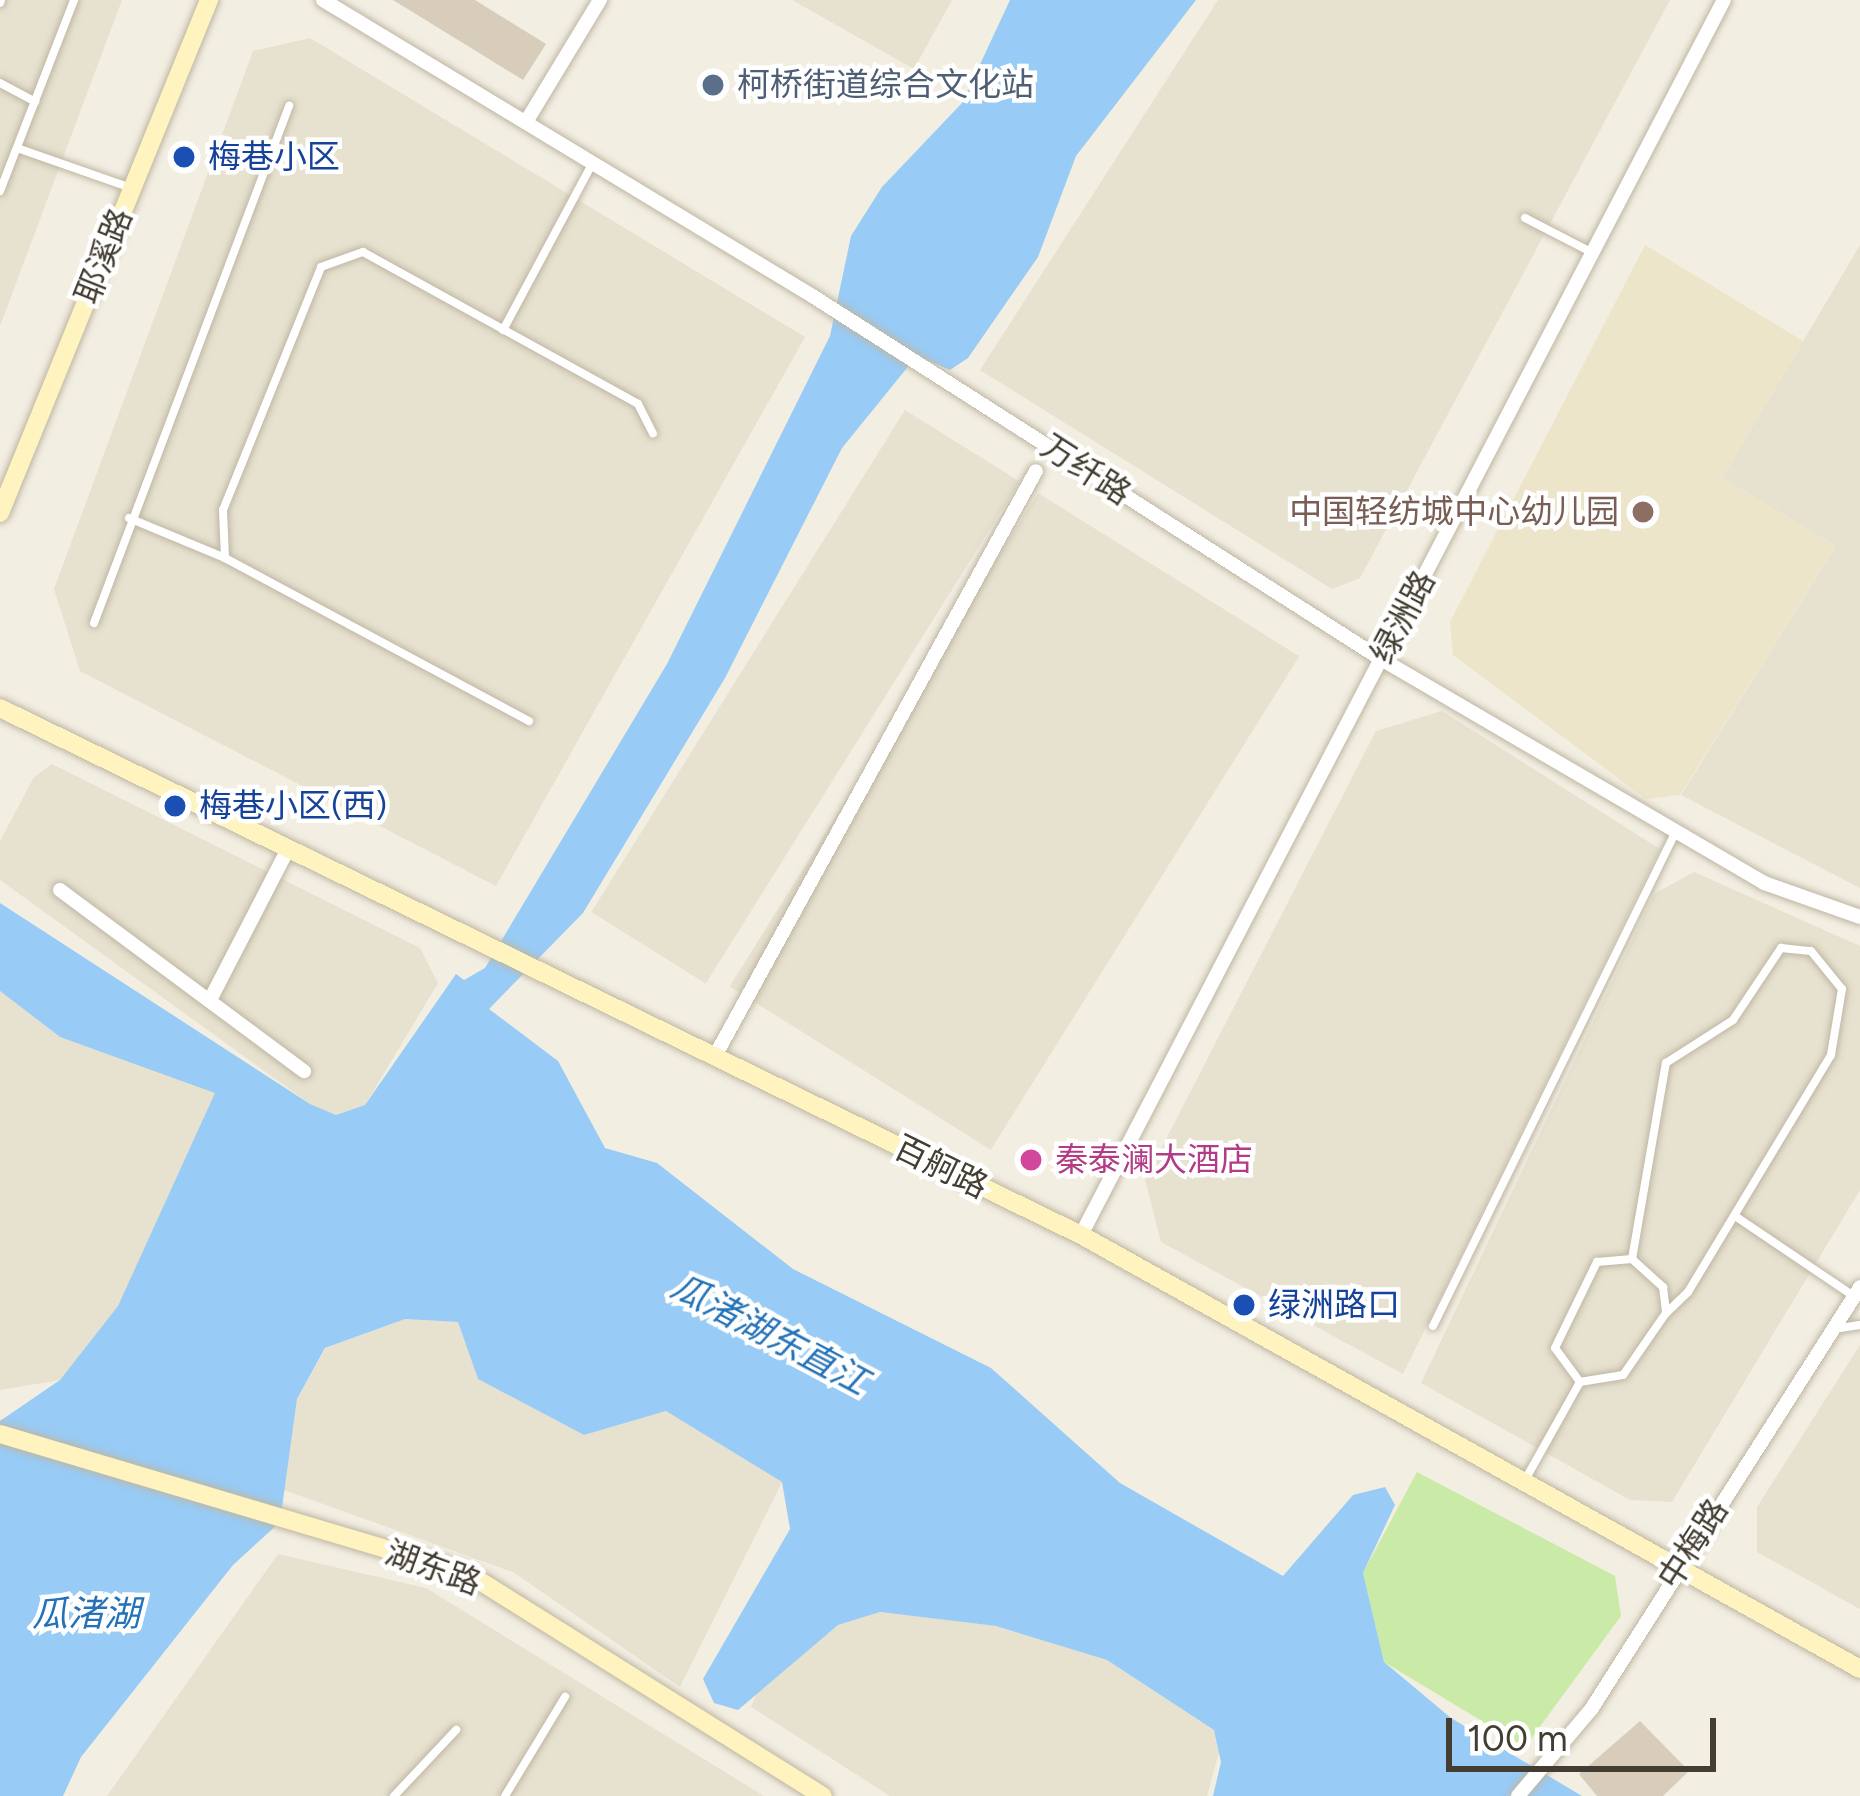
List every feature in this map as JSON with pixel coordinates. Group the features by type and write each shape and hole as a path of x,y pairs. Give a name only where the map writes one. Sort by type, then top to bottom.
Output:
{"street":[{"name":"耶溪路","path":"0,513 209,0"},
{"name":"万纤路","path":"323,0 814,297 1381,659 1764,883 1860,917"},
{"path":"526,122 600,0"},
{"name":"绿洲路","path":"1081,1235 1724,0"},
{"path":"715,1056 1036,471"},
{"name":"百舸路","path":"0,708 1081,1235 1860,1669"},
{"path":"210,1000 288,849"},
{"path":"59,890 304,1071"},
{"name":"中梅路","path":"1517,1796 1592,1708 1677,1567 1857,1291"},
{"name":"湖东路","path":"0,1435 466,1574 823,1796"}],"lane":[{"path":"0,191 74,0"},
{"path":"0,83 34,102"},
{"path":"94,623 129,518 289,106"},
{"path":"16,148 132,189"},
{"path":"503,330 593,163"},
{"path":"1525,218 1593,253"},
{"path":"225,558 223,510 321,267 363,252 638,404 653,433"},
{"path":"129,518 225,558 529,721"},
{"path":"1433,1325 1676,831"},
{"path":"1580,1382 1623,1375 1735,1216 1831,1055 1842,988 1811,951 1780,948 1733,1020 1666,1063 1632,1259"},
{"path":"1735,1216 1857,1291"},
{"path":"1580,1382 1556,1348 1597,1262 1632,1259 1664,1287 1666,1313"},
{"path":"1832,1329 1860,1325"},
{"path":"1524,1481 1580,1382"},
{"path":"505,1796 565,1697"},
{"path":"394,1796 456,1730"}],"shaded area":[{"path":"0,0 122,0 0,326"},
{"path":"792,0 952,0 914,69"},
{"path":"1218,0 1670,0 1360,578 1332,589 980,370"},
{"name":"梅巷小区","path":"310,38 805,337 496,886 80,671 54,589 253,51"},
{"name":"中国轻纺城中心幼儿园","path":"1645,245 1803,341 1722,478 1836,546 1680,795 1646,799 1453,655 1450,622"},
{"path":"1860,245 1860,888 1681,795 1836,546 1722,478"},
{"path":"905,410 1019,482 706,984 591,912"},
{"path":"1038,493 1299,656 991,1150 730,987"},
{"path":"1442,711 1660,849 1403,1374 1161,1242 1145,1180 1376,731"},
{"path":"52,764 420,948 438,983 365,1105 336,1115 310,1104 0,880 0,841 34,777"},
{"path":"1694,872 1860,946 1860,1190 1672,1502 1630,1500 1421,1383 1654,894"},
{"path":"0,991 60,1037 216,1092 118,1307 60,1380 0,1390"},
{"path":"405,1319 458,1322 478,1379 584,1435 666,1411 782,1482 680,1687 513,1572 284,1490 297,1399 326,1348"},
{"path":"1860,1345 1860,1609 1757,1552 1757,1507"},
{"path":"278,1554 426,1588 764,1796 107,1796"},
{"path":"880,1612 996,1626 1107,1660 1214,1730 1221,1745 1207,1796 890,1796 751,1707 760,1685 838,1625"}],"green space":[{"path":"1417,1472 1615,1576 1621,1616 1525,1747 1384,1662 1363,1573"}],"water":[{"path":"1010,0 1196,0 1076,156 1038,257 968,358 950,370 924,359 911,363 842,448 725,678 583,913 489,1009 558,1061 605,1148 657,1163 793,1269 991,1368 1120,1483 1283,1576 1353,1495 1385,1487 1395,1505 1363,1573 1384,1662 1451,1718 1582,1796 1213,1796 1221,1762 1214,1730 1107,1660 996,1626 880,1612 838,1625 738,1710 714,1703 703,1679 790,1529 782,1482 666,1411 584,1435 478,1379 458,1322 405,1319 325,1348 297,1399 280,1522 233,1565 81,1757 63,1796 0,1796 0,1421 60,1380 118,1306 215,1093 60,1037 0,991 0,903 310,1104 336,1115 365,1105 456,974 464,980 485,968 667,664 830,336 851,236 882,187 962,103"}],"building":[{"path":"393,0 475,0 546,44 523,80"},
{"path":"1640,1721 1689,1771 1663,1796 1597,1796 1579,1774"}],"place":[{"name":"柯桥街道综合文化站","path":"713,85"},
{"name":"梅巷小区","path":"184,157"},
{"name":"中国轻纺城中心幼儿园","path":"1643,512"},
{"name":"梅巷小区(西)","path":"175,806"},
{"name":"秦泰澜大酒店","path":"1031,1160"},
{"name":"绿洲路口","path":"1244,1305"}],"water label":[{"name":"瓜渚湖东直江","path":"770,1334"},
{"name":"瓜渚湖","path":"86,1614"}]}
